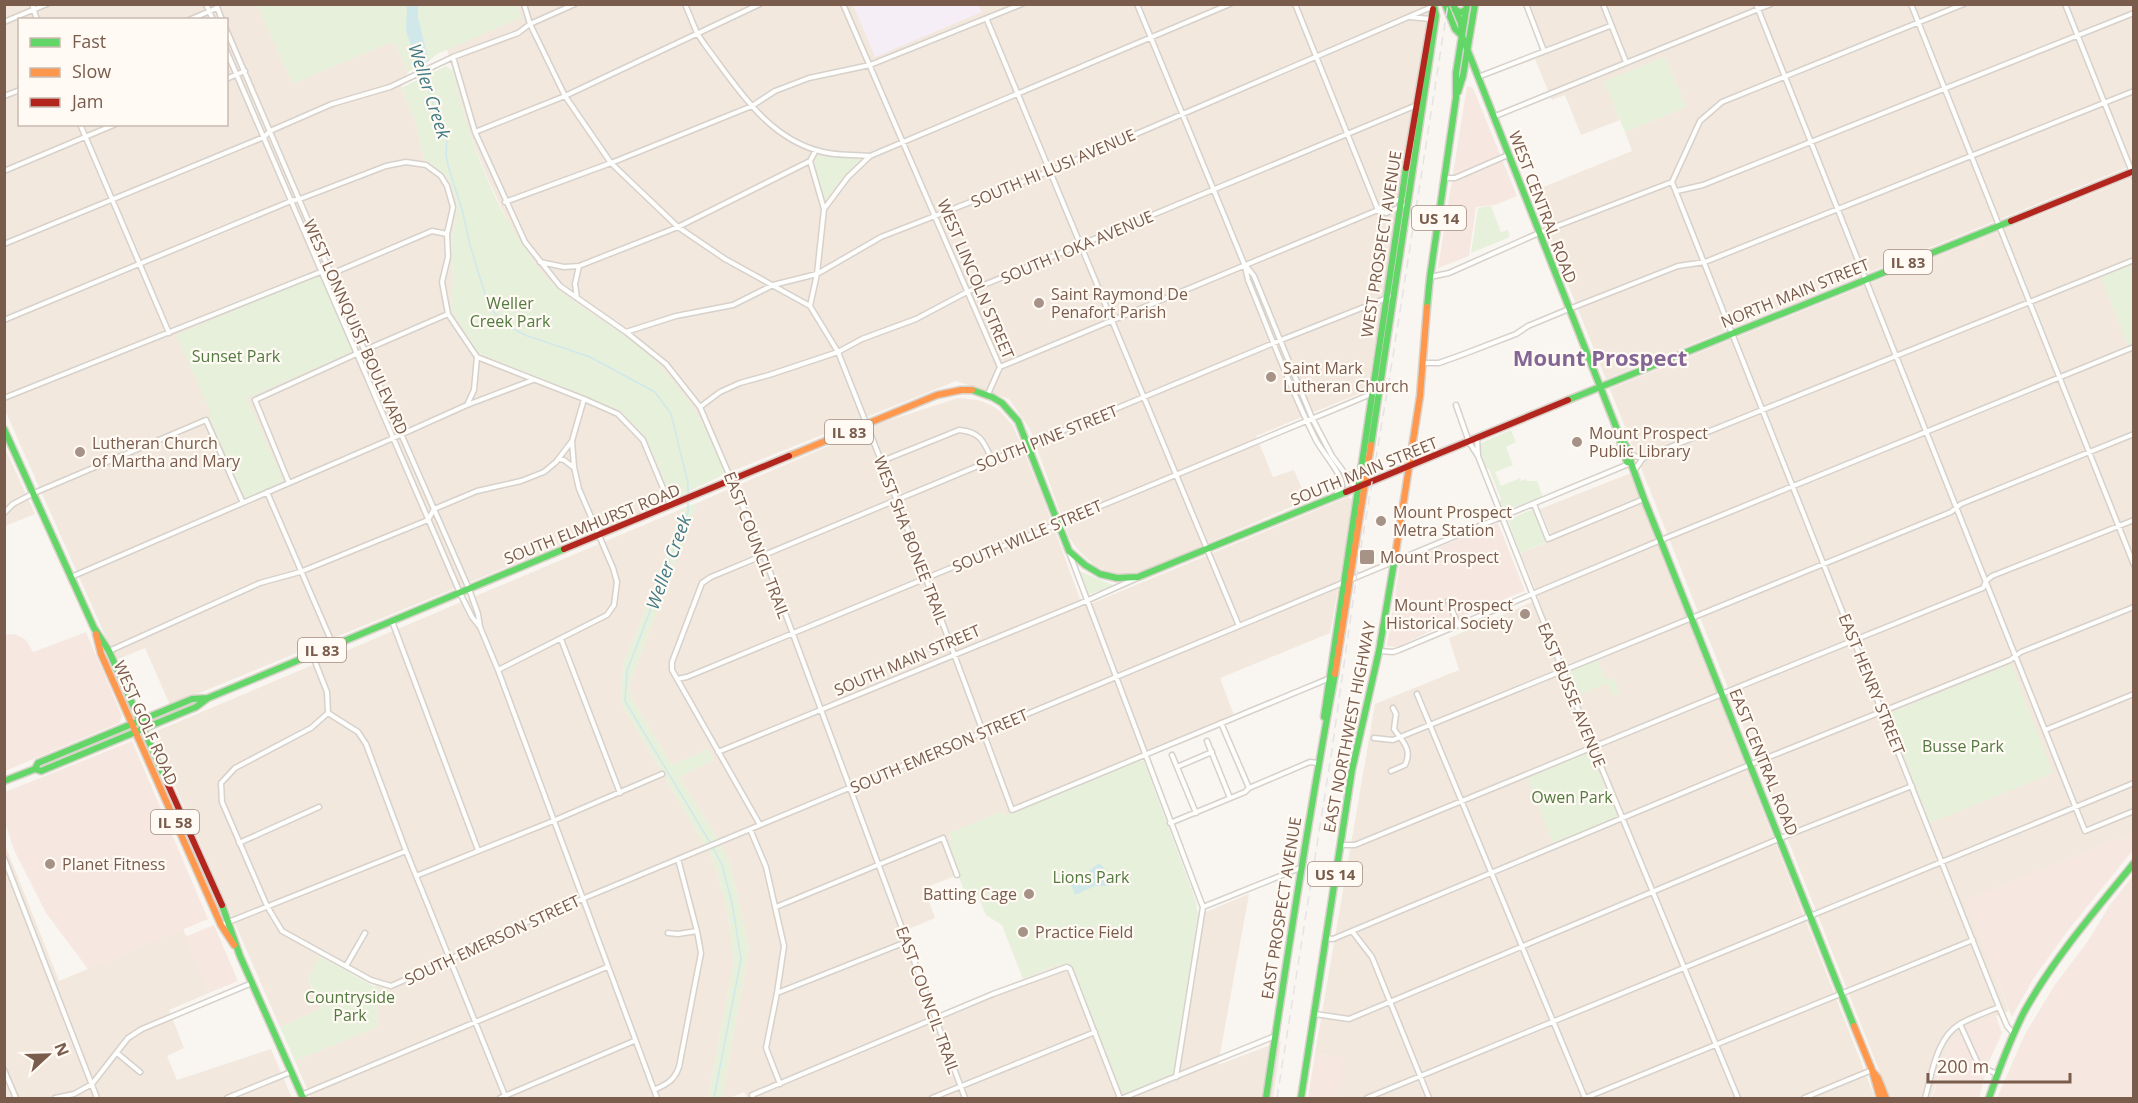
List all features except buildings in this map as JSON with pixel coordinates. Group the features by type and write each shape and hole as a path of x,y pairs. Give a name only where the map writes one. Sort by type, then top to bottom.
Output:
{"main road":[{"name":"US 14","path":"1456,98 1463,76 1475,4"},
{"name":"WEST PROSPECT AVENUE","path":"1359,487 1434,5"},
{"name":"WEST CENTRAL ROAD","path":"1450,7 1455,29 1462,36 1600,388"},
{"path":"1433,18 1439,10 1450,7 1461,12 1466,7"},
{"name":"US 14","path":"1408,468 1424,363 1430,277 1456,98 1456,73 1466,7"},
{"name":"NORTH MAIN STREET","path":"1600,388 1999,225 2133,173"},
{"name":"SOUTH ELMHURST ROAD","path":"35,768 41,771 143,729 196,707 208,698 333,645 944,392 960,388 988,394"},
{"name":"EAST CENTRAL ROAD","path":"1600,388 1630,455 1630,463 1811,915 1872,1071 1880,1098"},
{"name":"SOUTH MAIN STREET","path":"1069,552 1084,567 1101,576 1125,579 1138,577 1600,388"},
{"name":"IL 83","path":"988,394 1013,413 1029,445 1069,552"},
{"name":"WEST PROSPECT AVENUE","path":"1359,487 1360,470 1375,394"},
{"name":"WEST GOLF ROAD","path":"4,429 95,629 109,651 229,921 240,956 302,1097"},
{"name":"EAST CENTRAL ROAD","path":"1620,437 1619,441 1624,455 1630,463"},
{"name":"EAST NORTHWEST HIGHWAY","path":"1301,1098 1354,755 1379,651 1408,468"},
{"name":"EAST PROSPECT AVENUE","path":"1266,1098 1300,868 1332,677 1359,487"},
{"name":"WEST GOLF ROAD","path":"95,629 101,654 135,732 221,925 240,956"},
{"name":"SOUTH ELMHURST ROAD","path":"4,781 35,768 38,763 192,699 208,698"},
{"path":"1989,1098 2024,1012 2069,943 2133,863"},
{"name":"EAST CENTRAL ROAD","path":"1872,1071 1878,1078 1886,1098"}],"street":[{"path":"32,4 36,18"},
{"path":"4,22 46,4"},
{"path":"206,4 212,18"},
{"name":"WEST SHA BONEE TRAIL","path":"524,4 530,24 565,96 611,163 678,227 725,259 810,306 838,352 897,500 1012,810 1145,755"},
{"path":"4,244 264,137 270,131 332,104 390,87 431,66 518,33 530,24 575,4"},
{"path":"685,4 697,33 767,123 794,142 816,150 842,155 870,156"},
{"path":"474,132 565,96 760,4"},
{"name":"WEST LINCOLN STREET","path":"843,4 1000,368 988,394"},
{"path":"506,202 611,163 752,106 775,91 809,78 870,65 987,20 1022,4"},
{"path":"1137,4 1214,189 1245,266 1248,280 1306,421 1322,452 1343,481 1341,489 1330,499"},
{"path":"824,209 848,177 870,156 1230,4"},
{"path":"1294,4 1378,210 1386,213 1403,206"},
{"path":"1526,4 1544,51"},
{"path":"1603,4 1626,63"},
{"path":"1493,117 1757,7 1771,4"},
{"path":"1911,4 2133,565"},
{"path":"1430,277 1449,273 1539,234 1672,182 1700,121 1714,107 1729,98 1964,4"},
{"path":"2065,4 2133,173"},
{"name":"SOUTH HI LUSI AVENUE","path":"626,332 676,316 733,305 773,285 817,274 881,237 1050,171 1434,5"},
{"path":"193,18 217,6"},
{"path":"1757,7 2085,831 2133,811"},
{"path":"1677,191 1701,186 1812,143 2133,14"},
{"path":"1410,17 1433,18"},
{"path":"987,20 1239,626"},
{"path":"1478,77 1610,26"},
{"name":"WEST LONNQUIST BOULEVARD","path":"228,33 469,589 480,627 657,1098"},
{"name":"WEST LONNQUIST BOULEVARD","path":"228,54 460,593 472,617 480,627"},
{"name":"EAST COUNCIL TRAIL","path":"453,57 474,132 525,243 560,286 626,332 666,364 700,406 764,556 791,634 965,1098"},
{"path":"228,78 245,71"},
{"path":"1424,363 1439,363 1487,346 1569,309 1679,266 1705,262 2133,91"},
{"name":"SOUTH I OKA AVENUE","path":"700,406 720,392 740,383 838,352 862,339 916,319 967,292 1081,246 1347,132 1420,104"},
{"path":"81,126 169,333"},
{"path":"4,171 111,126"},
{"path":"540,262 564,267 579,266 678,227 810,161 816,150"},
{"path":"1445,178 1455,178 1508,155"},
{"path":"810,161 824,209 817,274 810,306"},
{"path":"4,320 291,201 386,166 406,162 426,165 441,176 453,203 447,234 448,257 442,282 448,314 477,357 618,414 636,431 650,454 674,505"},
{"name":"EAST HENRY STREET","path":"1672,182 2007,1026 2014,1034"},
{"path":"1000,368 1405,197"},
{"path":"4,398 323,271 331,274 432,231 447,234"},
{"path":"1630,455 1643,458 2133,260"},
{"path":"577,299 575,284 579,266"},
{"path":"1245,266 1254,276 1312,418 1331,455 1346,475 1359,487"},
{"name":"SOUTH PINE STREET","path":"677,680 672,669 672,662 702,582 711,577 1389,297"},
{"path":"289,483 255,400 448,314"},
{"path":"1379,651 1393,652 1403,648 2133,347"},
{"path":"467,405 474,390 477,357"},
{"path":"71,578 467,405 533,380"},
{"name":"SOUTH WILLE STREET","path":"677,680 1375,394"},
{"path":"109,651 260,583 300,572 428,520 434,509 477,491 534,477 559,459 572,441 584,399"},
{"name":"EAST BUSSE AVENUE","path":"1456,405 1593,747 1738,1098"},
{"path":"4,513 13,504 34,493 206,420 243,503"},
{"path":"882,461 959,430 970,431 979,436 992,460"},
{"path":"1374,738 1390,741 1951,512 1957,507 2133,434"},
{"name":"EAST BUSSE AVENUE","path":"1477,439 1478,456"},
{"path":"498,670 607,615 614,605 617,582 579,489 572,441"},
{"path":"1634,473 1643,458"},
{"path":"559,459 574,467"},
{"name":"SOUTH EMERSON STREET","path":"328,713 311,728 235,768 221,783 222,802 267,906 282,931 371,980 391,986 450,960 475,944 1630,463"},
{"path":"1346,475 1354,475 1360,470"},
{"path":"267,492 333,645"},
{"path":"1533,504 1548,539 1644,499"},
{"path":"1340,845 1355,845 1983,588 1992,576 2133,520"},
{"path":"1069,552 1203,907 1176,1077"},
{"name":"SOUTH MAIN STREET","path":"718,752 1086,601 1138,577"},
{"path":"1448,601 1458,624"},
{"path":"1325,938 1333,939 1353,931 2133,607"},
{"path":"392,621 478,850"},
{"path":"561,639 620,793"},
{"path":"312,654 327,692 328,713 358,732 366,744 406,851 506,1097"},
{"path":"1145,755 1332,677"},
{"path":"677,680 760,825"},
{"path":"1417,694 1585,1098 1973,940"},
{"path":"2045,730 2133,694"},
{"path":"1391,771 1401,768 1407,762 1407,748 1401,736 1394,729 1396,714 1393,708"},
{"path":"1221,723 1249,788"},
{"path":"1208,741 1230,798"},
{"path":"1177,767 1212,752"},
{"path":"1172,755 1196,813"},
{"path":"1170,824 1310,762 1318,763"},
{"path":"416,876 662,774"},
{"path":"1366,1098 2133,783"},
{"path":"1315,1014 1349,1019 1912,786"},
{"path":"239,843 319,807"},
{"path":"750,829 766,867 784,946 766,1048 780,1084"},
{"path":"776,907 943,838 957,875"},
{"path":"221,925 406,851"},
{"path":"4,858 97,1098"},
{"path":"654,1090 670,1082 676,1076 701,952 678,859"},
{"path":"1203,907 1300,868"},
{"path":"668,933 697,931"},
{"path":"1353,931 1370,953 1430,1098"},
{"path":"346,966 366,933"},
{"path":"777,993 906,942"},
{"path":"302,1097 607,967"},
{"path":"753,1097 993,994 1067,967 1070,969 1122,1098 1276,1036"},
{"path":"55,1098 74,1094 92,1084 128,1038 142,1029 252,983"},
{"path":"1925,1098 1940,1048 1947,1036 1960,1024 2000,1007"},
{"path":"1960,1024 1979,1066 1997,1074"},
{"path":"932,1098 1095,1032"},
{"path":"500,1098 634,1041"},
{"path":"117,1053 140,1072"},
{"path":"4,1070 16,1098"},
{"path":"1804,1098 1872,1071"},
{"path":"226,1098 291,1072"}],"shaded area":[{"path":"517,4 1429,5 1368,390 1256,436 1273,477 1294,470 1307,500 1141,572 1118,574 1096,567 1079,551 1069,537 1030,429 1009,399 956,381 725,474 712,440 645,351 564,295 543,275 513,232 487,177 468,129 447,49 521,17"},
{"path":"4,5 257,5 293,83 391,42 396,45 408,72 401,88 416,122 424,159 447,177 456,199 457,215 451,240 453,279 451,309 482,355 622,413 641,432 655,457 673,499 170,705 145,648 116,660 5,410"},
{"path":"853,5 978,5 982,12 875,57"},
{"path":"1530,5 2133,5 2133,165 1606,379 1531,192 1632,151 1625,132 1686,107 1665,57 1605,81 1620,120 1581,135 1565,95 1552,100 1535,59 1548,53"},
{"path":"1467,86 1473,88 1517,196 1495,205 1476,207 1469,256 1438,268"},
{"path":"2133,177 2133,833 1966,900 2009,1011 1971,1026 1953,1039 1931,1098 1890,1098 1610,389"},
{"path":"958,398 978,400 991,405 1001,412 1013,426 1041,493 1083,607 1348,497 1354,500 1330,633 1220,678 1236,721 1005,816 1003,811 949,834 958,875 924,888 935,918 906,930 937,1014 1060,964 1071,964 1120,1090 1124,1094 1173,1073 1198,915 1249,894 1218,1065 1281,1041 1273,1098 747,1098 744,1092 729,1098 722,1098 749,948 730,864 715,834 679,777 714,760 708,749 672,765 632,699 629,686 675,562 683,548 697,503 884,422"},
{"path":"4,446 35,514 5,526 4,526"},
{"path":"1631,473 1875,1098 1338,1098 1343,1058 1315,1054 1375,704 1459,670 1449,638 1539,599 1520,553 1553,540 1540,509"},
{"path":"684,508 663,567 624,662 621,687 622,704 710,854 728,915 734,963 708,1098 311,1098 295,1061 377,1027 379,988 320,956 308,979 321,1009 280,1027 152,733"},
{"path":"1498,523 1525,591 1461,617 1397,647 1387,646 1400,563"},
{"path":"86,632 122,716 119,723 5,771 5,635 15,634 26,640 33,652"},
{"path":"132,741 208,919 88,969 46,913 14,850 5,822 5,792"},
{"path":"2133,833 2133,850 2069,929 2033,979 2012,1017 1965,900"},
{"path":"4,842 59,981 183,929 209,993 169,1010 184,1048 167,1056 177,1080 271,1049 292,1098 5,1098"},
{"path":"2133,876 2133,1098 1997,1098 2024,1036 2054,986 2088,941 2109,906"},
{"path":"214,925 238,981 209,993 185,937"},
{"path":"1996,1016 2002,1033 1988,1064 1979,1098 1932,1098 1953,1039 1971,1026"},
{"path":"1315,1054 1344,1058 1338,1098 1308,1098"}],"green space":[{"path":"257,5 517,5 522,17 437,54 408,72 396,45 391,42 293,84"},
{"path":"1665,57 1686,107 1625,132 1604,81"},
{"name":"Weller Creek Park","path":"446,66 453,71 473,142 491,187 514,231 538,268 556,288 654,359 692,406 713,444 725,474 673,499 655,457 641,432 622,413 482,355 475,349 451,309 453,279 451,240 457,215 456,199 447,177 424,159 416,122 401,88"},
{"path":"821,155 859,158 860,160 843,176 824,200 813,166 816,157"},
{"path":"1491,206 1501,232 1508,230 1510,237 1471,253 1478,208"},
{"path":"2133,264 2133,344 2128,346 2101,277"},
{"name":"Sunset Park","path":"321,275 353,349 351,352 247,398 283,480 280,484 245,498 210,420 210,411 176,335"},
{"path":"1511,430 1516,442 1506,447 1513,465 1495,472 1501,486 1520,478 1521,481 1526,479 1537,481 1543,497 1505,510 1499,504 1501,499 1489,469 1485,468 1479,446"},
{"name":"Weller Creek","path":"697,503 683,548 675,562 629,686 632,699 672,765 708,749 714,760 679,777 715,834 730,864 749,948 722,1098 708,1098 734,963 728,915 710,854 622,704 621,687 624,662 663,567 684,508"},
{"path":"1533,509 1547,542 1520,553 1508,520"},
{"path":"1077,570 1115,586 1087,595"},
{"path":"1597,659 1606,680 1613,677 1620,694 1613,696 1607,683 1577,696 1568,672"},
{"name":"Busse Park","path":"2011,664 2053,773 1930,823 1888,714"},
{"name":"Owen Park","path":"1590,752 1617,816 1616,819 1554,844 1527,778"},
{"name":"Lions Park","path":"1140,760 1144,761 1196,901 1198,915 1173,1074 1124,1094 1120,1090 1073,966 1060,964 1023,979 1002,925 986,915 975,889 965,893 947,845 951,839 949,833 1003,811 1005,816"},
{"name":"Countryside Park","path":"320,956 373,986 379,987 377,1027 295,1061 280,1027 321,1009 308,978"}],"water":[{"path":"407,5 418,5 418,18 429,61 418,66 406,31"},
{"path":"1099,863 1104,868 1109,886 1095,886 1075,895 1069,880 1088,872"}],"waterway":[{"name":"Weller Creek","path":"421,64 434,107 447,139 446,155 449,169 489,307 506,325 525,335 590,357 655,392 671,414 688,483 688,495"},
{"name":"Weller Creek","path":"688,500 688,512 627,671 625,701 711,844 722,865 732,903 741,959 714,1098"}],"railway":[{"path":"1277,1098 1331,756 1358,566 1448,4"}],"traffic: fast":[{"path":"1445,4 1455,29 1462,36"},
{"path":"1453,4 1461,23 1462,36 1620,437 1627,462 1631,463"},
{"path":"1427,307 1456,98 1456,73 1467,4"},
{"path":"1458,92 1463,76 1475,4"},
{"path":"1371,445 1436,16 1434,6"},
{"path":"1455,10 1461,12 1466,10"},
{"path":"1324,717 1406,168"},
{"path":"1568,400 2011,221"},
{"path":"972,390 1002,403 1018,421 1069,551 1100,574 1117,578 1138,577 1346,492"},
{"path":"4,429 94,628 109,651 165,778"},
{"path":"1620,437 1628,449 1644,499 1854,1026"},
{"path":"35,769 41,771 196,707 208,698 564,549"},
{"path":"1301,1098 1352,770 1379,651 1395,557"},
{"path":"1266,1098 1335,674"},
{"path":"4,781 35,769 38,763 192,699 208,698"},
{"path":"1989,1098 2014,1033 2036,992 2076,935 2134,863"},
{"path":"222,905 240,956 303,1098"}],"traffic: slow":[{"path":"1395,557 1420,396 1427,307"},
{"path":"789,456 937,395 972,390"},
{"path":"1335,674 1371,445"},
{"path":"96,634 101,654 221,925 234,945"},
{"path":"1854,1026 1872,1070 1880,1098"},
{"path":"1873,1072 1886,1098"}],"traffic: jam":[{"path":"1406,168 1433,9"},
{"path":"2011,221 2134,171"},
{"path":"1346,492 1568,400"},
{"path":"564,549 789,456"},
{"path":"165,778 222,905"}],"place":[{"name":"Saint Raymond De Penafort Parish","path":"1039,303"},
{"name":"Saint Mark Lutheran Church","path":"1271,377"},
{"name":"Mount Prospect Public Library","path":"1577,442"},
{"name":"Lutheran Church of Martha and Mary","path":"80,452"},
{"name":"Mount Prospect Metra Station","path":"1381,521"},
{"name":"Mount Prospect","path":"1367,557"},
{"name":"Mount Prospect Historical Society","path":"1525,614"},
{"name":"Planet Fitness","path":"50,864"},
{"name":"Batting Cage","path":"1029,894"},
{"name":"Practice Field","path":"1023,932"}],"district":[{"name":"Mount Prospect","path":"1600,357"}]}
